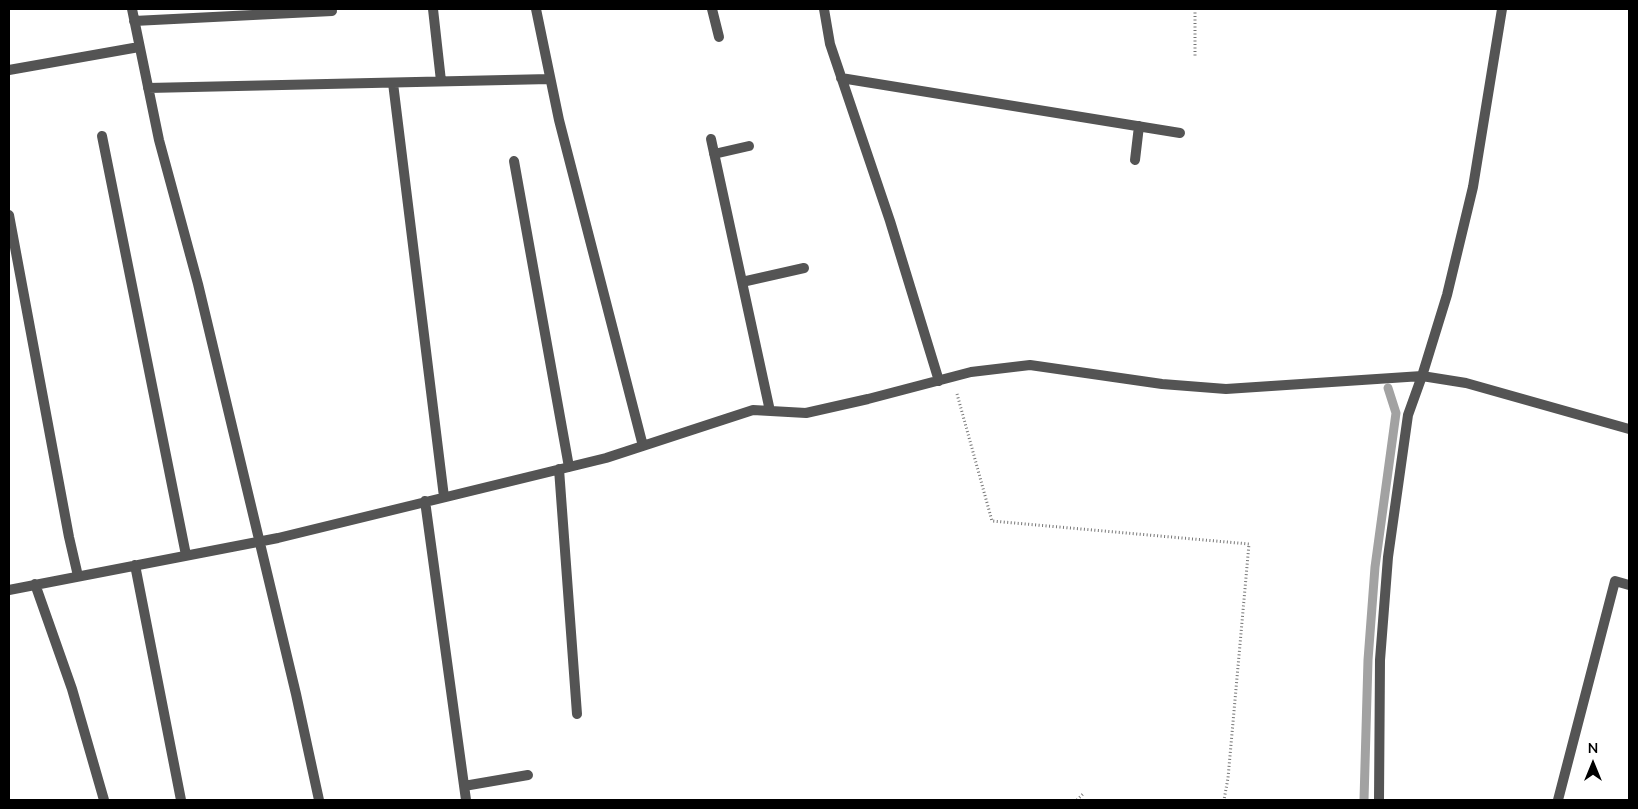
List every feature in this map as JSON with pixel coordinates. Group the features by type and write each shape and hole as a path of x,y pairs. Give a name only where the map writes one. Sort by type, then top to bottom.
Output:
{"street":[{"path":"132,9 159,140 198,284 260,541 319,800"},
{"path":"434,9 441,80"},
{"path":"536,9 559,120 643,446"},
{"path":"712,9 719,37"},
{"path":"824,9 830,44 890,221 939,381"},
{"path":"1379,800 1380,660 1388,557 1408,415 1447,295 1473,187 1502,9"},
{"path":"134,21 332,11"},
{"path":"9,70 139,47"},
{"path":"841,78 1180,133"},
{"path":"148,88 550,79"},
{"path":"393,83 444,497"},
{"path":"1135,160 1139,126"},
{"path":"102,136 186,555"},
{"path":"710,139 770,411"},
{"path":"714,154 749,146"},
{"path":"514,161 570,466"},
{"path":"9,215 69,537 78,576"},
{"path":"742,282 804,268"},
{"path":"9,590 260,541 606,458 754,410 806,413 971,372 1030,365 1162,384 1226,389 1422,376 1466,383 1629,429"},
{"path":"559,469 577,714"},
{"path":"425,501 466,800"},
{"path":"135,565 181,800"},
{"path":"1558,800 1615,581 1629,585"},
{"path":"35,584 72,688 104,800"},
{"path":"464,786 528,775"}],"path":[{"path":"1195,9 1195,56"},
{"path":"952,377 992,521 1249,544 1228,778 1224,800"},
{"path":"1077,800 1083,794"}],"waterway":[{"path":"1364,800 1368,660 1375,567 1396,413 1388,388"}]}
